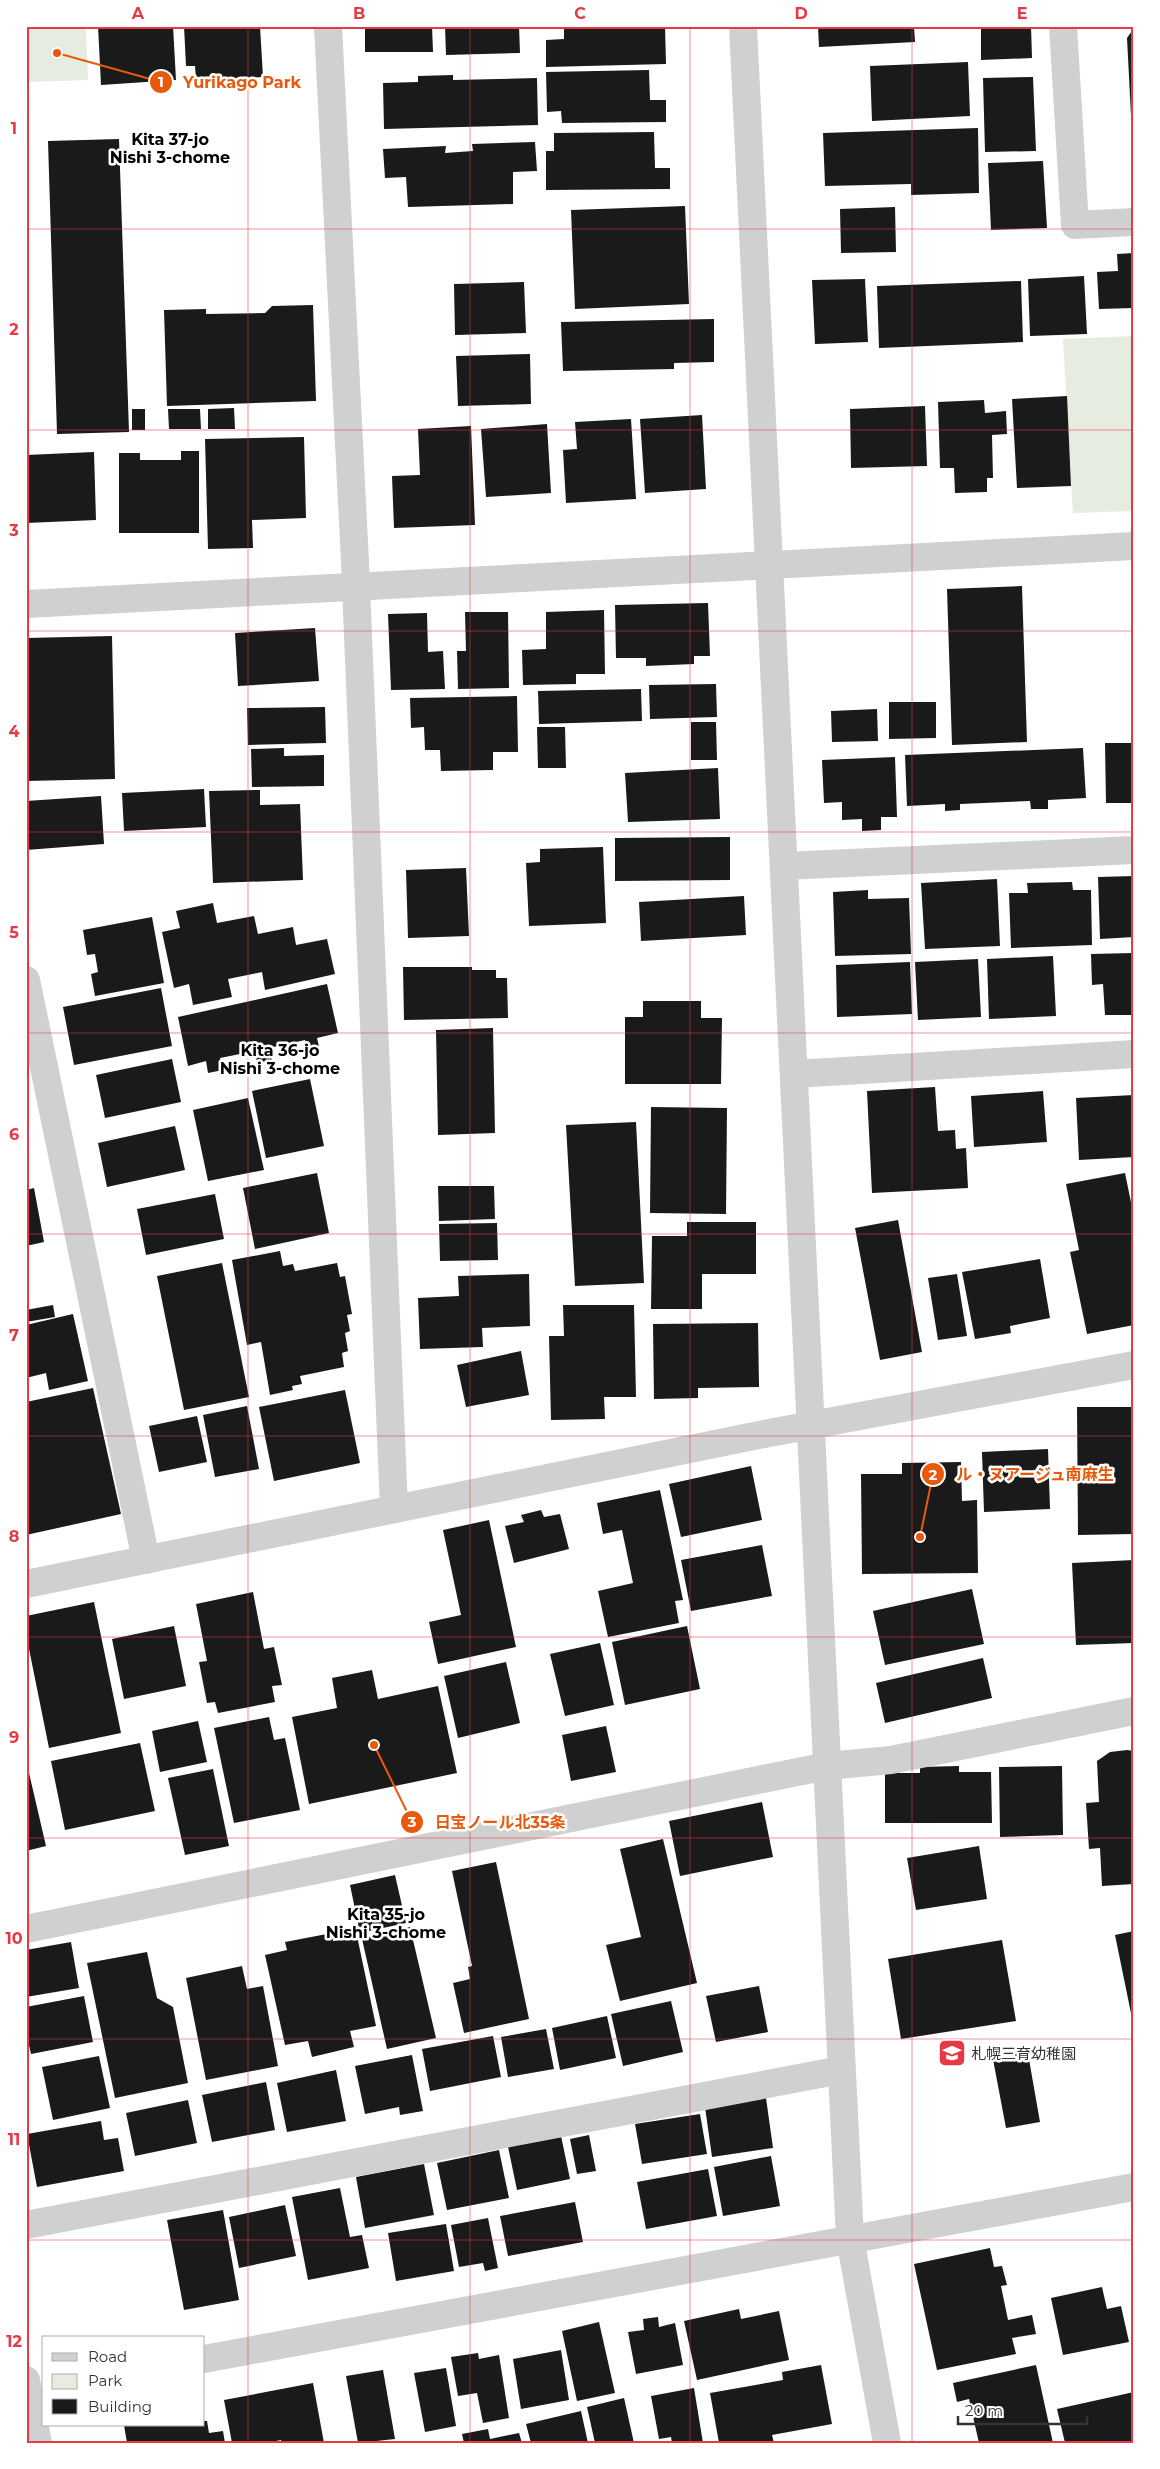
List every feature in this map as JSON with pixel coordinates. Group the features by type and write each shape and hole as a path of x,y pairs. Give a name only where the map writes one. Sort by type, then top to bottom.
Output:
{"street":[{"path":"328,26 356,587 394,1509"},
{"path":"742,26 850,2238 887,2443"},
{"path":"1063,26 1074,225 1134,222"},
{"path":"26,604 1134,546"},
{"path":"784,866 1134,850"},
{"path":"26,980 146,1560"},
{"path":"794,1074 1134,1054"},
{"path":"26,1584 810,1425 1134,1365"},
{"path":"26,1929 827,1766 891,1760 1134,1711"},
{"path":"26,2225 841,2070"},
{"path":"205,2359 1134,2187"},
{"path":"31,2389 38,2443"}],"green space":[{"path":"26,26 86,26 88,80 26,82"},
{"path":"1134,336 1134,511 1073,513 1063,339"}],"building":[{"path":"98,26 173,26 176,80 101,85"},
{"path":"184,26 260,26 263,77 196,80 195,66 186,66"},
{"path":"365,26 432,26 433,52 365,52"},
{"path":"445,26 519,26 520,53 446,55"},
{"path":"564,26 665,26 666,64 546,67 546,40 564,39"},
{"path":"818,26 914,26 915,42 819,47"},
{"path":"981,26 1031,26 1032,58 981,60"},
{"path":"1134,28 1134,135 1132,135 1127,38"},
{"path":"968,62 970,116 872,121 870,66"},
{"path":"649,70 650,100 666,100 666,122 562,123 561,111 547,112 546,72"},
{"path":"453,75 453,80 537,78 538,125 384,129 383,83 418,82 418,76"},
{"path":"1033,77 1036,151 985,152 983,78"},
{"path":"978,128 979,193 911,195 911,184 825,186 823,133"},
{"path":"654,132 655,168 670,168 670,189 546,190 546,151 554,151 554,133"},
{"path":"119,139 129,432 57,434 48,141"},
{"path":"535,142 537,171 513,172 513,204 408,207 406,177 385,178 383,149 446,146 445,153 473,151 472,144"},
{"path":"1043,161 1047,228 991,230 988,163"},
{"path":"685,206 689,304 575,309 571,210"},
{"path":"895,207 896,252 841,253 840,209"},
{"path":"1134,253 1134,308 1099,309 1097,272 1118,271 1117,254"},
{"path":"1084,276 1087,334 1030,336 1028,279"},
{"path":"865,279 868,342 815,344 812,280"},
{"path":"1021,281 1023,342 879,348 877,286"},
{"path":"524,282 526,333 455,335 454,284"},
{"path":"313,305 316,401 167,406 164,310 206,309 206,314 265,313 272,306"},
{"path":"714,319 714,362 674,363 674,369 563,371 561,322"},
{"path":"530,354 531,404 458,406 456,356"},
{"path":"1067,396 1071,486 1017,488 1012,399"},
{"path":"984,400 985,413 1006,411 1007,434 992,435 993,478 987,478 987,492 955,493 954,468 940,468 938,402"},
{"path":"925,406 927,466 851,468 850,409"},
{"path":"234,408 235,429 208,429 208,409"},
{"path":"132,409 145,409 145,430 132,430"},
{"path":"168,409 200,409 201,429 169,429"},
{"path":"702,415 706,489 645,493 640,419"},
{"path":"631,419 636,499 566,503 563,450 577,449 575,422"},
{"path":"547,424 551,493 486,497 481,429"},
{"path":"471,426 475,525 394,528 392,476 420,475 418,429"},
{"path":"304,437 306,518 252,520 253,548 208,549 205,439"},
{"path":"181,451 199,451 199,533 119,533 119,453 140,453 140,460 181,460"},
{"path":"94,452 96,520 26,523 26,455"},
{"path":"1022,586 1027,742 952,745 947,589"},
{"path":"708,603 710,656 694,656 694,664 646,666 646,658 616,658 615,605"},
{"path":"604,610 605,674 576,674 576,684 523,685 522,650 546,649 546,612"},
{"path":"465,612 508,612 509,688 458,689 457,651 466,651"},
{"path":"427,613 428,652 443,651 445,689 391,690 388,614"},
{"path":"315,628 319,681 238,686 235,633"},
{"path":"112,636 115,779 26,781 26,638"},
{"path":"716,684 717,717 650,719 649,685"},
{"path":"641,689 642,721 539,724 538,691"},
{"path":"517,696 518,752 493,752 493,770 441,771 440,750 425,750 424,727 411,728 410,698"},
{"path":"889,702 936,702 936,738 889,739"},
{"path":"325,707 326,743 248,745 247,708"},
{"path":"877,709 878,741 832,742 831,711"},
{"path":"691,722 716,722 717,760 691,760"},
{"path":"537,727 565,727 566,768 538,768"},
{"path":"1105,743 1134,743 1134,803 1106,803"},
{"path":"284,748 284,756 324,755 324,786 252,787 251,749"},
{"path":"1083,748 1086,798 1048,800 1048,809 1031,809 1030,801 960,804 960,810 945,811 945,804 907,806 905,755"},
{"path":"895,757 897,817 881,817 881,830 862,831 862,819 842,820 842,802 824,803 822,760"},
{"path":"718,768 720,819 628,822 625,773"},
{"path":"204,789 206,827 124,831 122,793"},
{"path":"260,790 260,805 300,804 303,880 213,883 209,791"},
{"path":"101,796 104,844 26,850 26,801"},
{"path":"730,837 730,880 615,881 615,838"},
{"path":"603,847 606,923 529,926 526,863 540,862 540,849"},
{"path":"466,868 469,936 408,938 406,870"},
{"path":"1134,876 1134,937 1100,939 1098,877"},
{"path":"997,879 1000,946 925,949 921,883"},
{"path":"1072,882 1073,890 1091,890 1092,945 1011,948 1009,893 1028,893 1027,883"},
{"path":"868,890 868,899 909,898 911,954 835,956 833,892"},
{"path":"744,896 746,935 641,941 639,902"},
{"path":"213,903 217,923 254,916 258,934 293,927 296,945 327,939 335,974 265,990 262,972 228,979 232,997 193,1005 189,984 174,988 162,932 180,928 176,911"},
{"path":"152,917 164,983 95,996 91,974 98,972 95,954 87,955 83,930"},
{"path":"1134,953 1134,1015 1105,1015 1103,984 1092,985 1091,954"},
{"path":"1053,956 1056,1016 989,1019 987,959"},
{"path":"978,959 981,1017 918,1020 915,962"},
{"path":"910,962 912,1014 837,1017 836,965"},
{"path":"403,967 472,967 472,970 496,970 496,978 507,978 508,1018 404,1020"},
{"path":"327,984 338,1033 317,1038 320,1051 308,1053 305,1040 269,1048 272,1060 257,1063 255,1051 220,1058 223,1070 208,1073 206,1061 188,1066 178,1017"},
{"path":"161,988 172,1046 74,1065 63,1007"},
{"path":"643,1001 701,1001 701,1018 722,1018 721,1084 625,1084 625,1017 643,1017"},
{"path":"493,1028 495,1133 438,1135 436,1030"},
{"path":"172,1059 181,1102 105,1118 96,1075"},
{"path":"310,1079 324,1146 266,1158 252,1091"},
{"path":"935,1087 938,1131 955,1130 956,1149 966,1148 968,1188 872,1193 867,1091"},
{"path":"1043,1091 1047,1142 974,1147 971,1096"},
{"path":"1134,1095 1134,1157 1079,1160 1076,1098"},
{"path":"248,1098 264,1170 208,1181 193,1110"},
{"path":"651,1107 727,1108 726,1214 650,1213"},
{"path":"636,1122 644,1283 575,1286 566,1125"},
{"path":"175,1126 185,1170 107,1187 98,1143"},
{"path":"317,1173 329,1233 255,1249 243,1188"},
{"path":"1125,1173 1134,1217 1134,1325 1087,1334 1070,1252 1079,1250 1066,1184"},
{"path":"438,1186 494,1186 495,1219 439,1221"},
{"path":"34,1188 44,1242 26,1246 26,1190"},
{"path":"215,1194 224,1239 146,1255 137,1209"},
{"path":"898,1220 922,1352 880,1360 855,1228"},
{"path":"687,1222 756,1222 756,1274 702,1274 702,1309 651,1309 652,1236 687,1236"},
{"path":"497,1223 498,1260 440,1261 439,1224"},
{"path":"280,1251 283,1266 293,1264 295,1271 337,1263 340,1277 345,1276 352,1314 347,1315 350,1331 345,1333 348,1351 342,1353 344,1367 300,1376 302,1384 292,1386 293,1390 270,1395 261,1342 247,1345 232,1260"},
{"path":"1040,1259 1050,1318 1010,1326 1011,1333 975,1339 962,1272"},
{"path":"222,1263 249,1397 184,1410 157,1276"},
{"path":"529,1274 530,1326 482,1328 483,1347 420,1349 418,1298 459,1296 458,1276"},
{"path":"957,1274 967,1336 938,1340 928,1278"},
{"path":"53,1305 55,1317 26,1322 26,1310"},
{"path":"563,1305 634,1305 636,1397 604,1397 605,1419 551,1420 549,1336 564,1336"},
{"path":"73,1314 88,1381 49,1390 46,1373 26,1378 26,1325"},
{"path":"758,1323 759,1387 698,1388 698,1398 654,1399 653,1324"},
{"path":"521,1351 529,1395 466,1407 457,1365"},
{"path":"93,1388 121,1514 26,1535 26,1402"},
{"path":"345,1390 360,1463 274,1481 259,1407"},
{"path":"247,1406 259,1469 215,1477 203,1415"},
{"path":"1077,1407 1134,1407 1134,1534 1078,1535"},
{"path":"197,1416 207,1462 159,1472 149,1426"},
{"path":"1048,1449 1050,1509 984,1512 982,1452"},
{"path":"961,1462 962,1501 977,1500 978,1573 862,1574 861,1474 902,1474 902,1463"},
{"path":"751,1466 762,1520 681,1537 669,1484"},
{"path":"660,1490 683,1600 675,1601 679,1623 608,1637 598,1591 633,1583 622,1530 603,1534 597,1503"},
{"path":"541,1510 544,1517 560,1514 569,1549 514,1563 505,1526 524,1522 521,1515"},
{"path":"489,1520 516,1647 438,1664 429,1622 461,1615 443,1530"},
{"path":"762,1545 772,1596 691,1611 681,1560"},
{"path":"1134,1560 1134,1643 1076,1645 1072,1563"},
{"path":"972,1589 984,1644 885,1665 873,1611"},
{"path":"253,1592 264,1649 274,1647 282,1685 272,1686 275,1702 218,1713 215,1702 207,1703 199,1662 207,1661 196,1604"},
{"path":"94,1602 121,1733 49,1748 26,1634 26,1616"},
{"path":"174,1626 186,1686 124,1699 112,1639"},
{"path":"687,1626 700,1689 625,1705 612,1642"},
{"path":"600,1643 614,1705 565,1716 550,1654"},
{"path":"983,1658 992,1698 885,1723 876,1683"},
{"path":"506,1662 520,1723 458,1738 444,1676"},
{"path":"372,1670 378,1699 438,1686 457,1773 309,1804 292,1717 337,1708 332,1678"},
{"path":"269,1717 274,1740 285,1738 300,1810 234,1823 214,1728"},
{"path":"198,1721 207,1762 160,1772 152,1731"},
{"path":"606,1726 616,1772 571,1781 562,1735"},
{"path":"140,1743 155,1811 65,1830 51,1761"},
{"path":"1134,1751 1134,1884 1102,1886 1100,1848 1089,1849 1086,1803 1099,1802 1097,1761 1110,1752"},
{"path":"26,1760 46,1846 26,1851"},
{"path":"959,1766 959,1772 991,1772 992,1823 885,1823 885,1773 920,1773 920,1767"},
{"path":"1062,1766 1063,1835 1000,1837 999,1767"},
{"path":"213,1769 229,1846 185,1855 168,1778"},
{"path":"762,1802 773,1857 680,1876 669,1821"},
{"path":"663,1839 697,1983 620,2001 606,1945 641,1937 620,1849"},
{"path":"979,1846 987,1899 916,1910 907,1858"},
{"path":"496,1862 529,2019 464,2033 453,1983 470,1979 468,1967 472,1966 452,1871"},
{"path":"395,1875 406,1923 360,1933 350,1885"},
{"path":"410,1927 436,2038 387,2049 362,1939"},
{"path":"1134,1931 1134,2023 1133,2023 1115,1935"},
{"path":"332,1933 333,1941 357,1936 376,2026 350,2031 354,2047 312,2057 308,2041 285,2045 265,1955 287,1950 285,1942"},
{"path":"1002,1940 1016,2021 901,2039 888,1959"},
{"path":"71,1942 79,1988 26,1997 26,1950"},
{"path":"147,1952 157,1998 173,2007 188,2083 115,2098 87,1963"},
{"path":"242,1966 247,1989 263,1986 278,2066 206,2080 186,1978"},
{"path":"759,1986 768,2032 716,2042 706,1996"},
{"path":"84,1996 93,2042 31,2054 26,2032 26,2007"},
{"path":"671,2001 683,2052 623,2066 611,2014"},
{"path":"607,2016 616,2058 560,2070 552,2028"},
{"path":"546,2029 554,2069 508,2077 501,2037"},
{"path":"493,2036 501,2077 430,2091 422,2049"},
{"path":"1027,2048 1040,2122 1006,2128 992,2054"},
{"path":"412,2055 423,2111 400,2115 399,2107 365,2114 355,2066"},
{"path":"99,2056 110,2108 53,2120 42,2067"},
{"path":"336,2070 346,2121 287,2132 277,2083"},
{"path":"266,2082 275,2130 212,2142 202,2095"},
{"path":"766,2098 773,2148 712,2157 705,2107"},
{"path":"188,2100 197,2143 135,2156 126,2113"},
{"path":"700,2114 707,2154 642,2164 635,2124"},
{"path":"101,2121 104,2140 118,2138 124,2171 37,2187 27,2134"},
{"path":"560,2131 570,2179 517,2190 507,2142"},
{"path":"589,2135 596,2171 577,2174 570,2139"},
{"path":"499,2150 509,2198 447,2210 437,2163"},
{"path":"771,2156 780,2206 723,2216 714,2167"},
{"path":"424,2164 434,2215 365,2228 356,2177"},
{"path":"708,2169 717,2216 646,2229 637,2182"},
{"path":"340,2188 350,2237 362,2235 369,2268 308,2280 292,2197"},
{"path":"575,2202 583,2242 508,2256 500,2216"},
{"path":"285,2205 296,2256 239,2268 229,2217"},
{"path":"223,2210 239,2300 184,2310 167,2220"},
{"path":"488,2218 498,2268 485,2271 483,2263 459,2267 451,2225"},
{"path":"446,2224 454,2271 396,2281 388,2233"},
{"path":"990,2248 994,2267 1002,2266 1007,2285 1001,2286 1008,2320 1032,2315 1036,2334 1012,2338 1016,2354 937,2370 914,2264"},
{"path":"1102,2287 1107,2309 1121,2306 1129,2342 1063,2355 1051,2298"},
{"path":"739,2309 741,2319 779,2311 789,2360 697,2380 684,2321"},
{"path":"658,2317 659,2327 675,2323 683,2365 636,2374 628,2332 644,2330 643,2319"},
{"path":"599,2322 615,2393 577,2401 562,2331"},
{"path":"561,2350 569,2400 521,2409 513,2359"},
{"path":"478,2353 479,2359 499,2355 509,2418 483,2423 477,2393 458,2396 451,2357"},
{"path":"821,2365 832,2424 772,2435 774,2443 719,2443 710,2393 783,2380 782,2372"},
{"path":"1036,2365 1053,2443 979,2443 969,2399 957,2402 953,2383"},
{"path":"446,2368 456,2426 425,2432 414,2373"},
{"path":"383,2370 395,2439 358,2443 346,2376"},
{"path":"313,2383 324,2443 282,2443 281,2440 267,2443 232,2443 224,2400"},
{"path":"694,2388 703,2443 672,2443 671,2437 659,2439 651,2396"},
{"path":"1134,2392 1134,2443 1065,2443 1057,2409"},
{"path":"624,2398 634,2443 595,2443 587,2407"},
{"path":"581,2411 588,2443 531,2443 526,2424"},
{"path":"205,2421 207,2421 209,2433 223,2431 225,2443 127,2443 124,2426 205,2426"},
{"path":"488,2429 490,2439 519,2433 522,2443 464,2443 462,2434"}],"place":[{"name":"Yurikago Park","path":"57,53"},
{"name":"ル・ヌアージュ南麻生","path":"920,1537"},
{"name":"日宝ノール北35条","path":"374,1745"},
{"name":"札幌三育幼稚園","path":"952,2053"}],"district":[{"name":"Kita 37-jo Nishi 3-chome","path":"170,148"},
{"name":"Kita 36-jo Nishi 3-chome","path":"280,1059"},
{"name":"Kita 35-jo Nishi 3-chome","path":"386,1923"}]}
